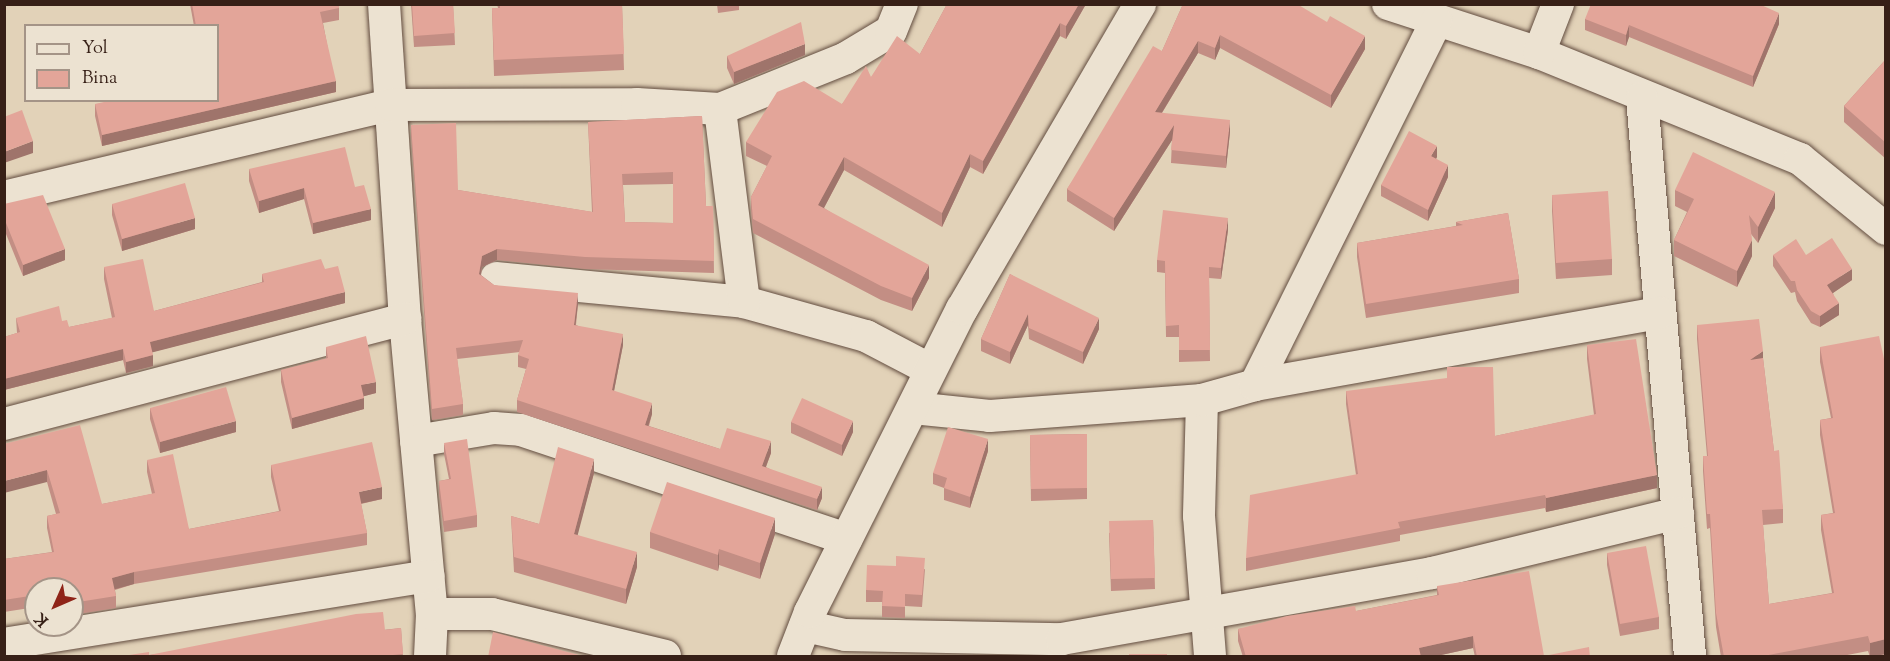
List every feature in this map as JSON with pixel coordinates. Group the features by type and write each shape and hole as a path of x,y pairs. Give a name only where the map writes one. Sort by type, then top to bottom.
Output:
{"street":[{"path":"384,4 405,319 432,614 430,657"},
{"path":"4,197 391,105 637,104 720,109 846,58 891,32 902,4"},
{"path":"793,657 846,539 962,309 1140,4"},
{"path":"1388,4 1436,22 1539,53 1642,98 1800,159 1886,229"},
{"path":"1539,53 1558,4"},
{"path":"1255,385 1436,22"},
{"path":"1642,98 1690,657"},
{"path":"720,109 744,302"},
{"path":"496,278 744,302 866,336 931,370"},
{"path":"912,408 990,416 1202,400 1255,385 1660,313"},
{"path":"4,424 405,319"},
{"path":"1202,400 1199,516 1210,657"},
{"path":"416,441 494,428 521,430 846,539"},
{"path":"805,626 845,635 1062,639 1432,573 1678,513"},
{"path":"4,644 429,576"},
{"path":"432,614 492,614 665,657"}],"building":[{"path":"192,4 339,4 339,8 320,12 336,81 102,135 95,104 104,102 219,102 219,24 196,24"},
{"path":"412,4 453,4 455,33 414,36"},
{"path":"500,4 622,4 624,54 494,60 492,8 500,8"},
{"path":"947,4 1079,4 1066,26 1060,23 983,161 970,154 942,213 844,157 818,205 929,265 912,298 881,286 753,219 751,197 772,156 746,142 777,92 804,81 842,104 866,66 871,77 897,36 920,54"},
{"path":"1183,4 1297,4 1327,22 1330,16 1365,36 1331,95 1220,35 1215,48 1198,41 1155,112 1230,120 1226,156 1171,150 1174,125 1114,218 1067,189 1153,46 1162,51"},
{"path":"1591,4 1759,4 1779,13 1753,76 1629,25 1626,35 1585,19"},
{"path":"801,22 805,44 734,72 727,56"},
{"path":"1886,59 1886,143 1844,106"},
{"path":"22,110 33,141 4,152 4,117"},
{"path":"702,116 706,206 713,206 714,261 585,257 497,249 482,256 479,274 494,285 578,293 574,325 623,334 612,390 652,403 645,425 720,449 727,428 771,441 762,466 822,487 817,499 517,400 529,359 518,355 523,340 456,348 463,404 432,409 411,125 456,123 458,190 593,212 588,122","holes":["673,172 673,223 625,222 622,174"]},
{"path":"1409,131 1437,146 1431,156 1448,165 1428,210 1381,185"},
{"path":"345,147 355,187 364,185 371,209 313,223 304,188 259,201 249,169"},
{"path":"1693,152 1775,192 1758,227 1749,215 1752,240 1737,271 1674,240 1694,199 1675,190"},
{"path":"185,183 195,218 122,239 112,204"},
{"path":"1608,191 1612,259 1556,263 1552,195"},
{"path":"43,195 65,249 23,265 4,218 4,204"},
{"path":"1163,210 1228,218 1221,268 1209,267 1210,350 1179,350 1179,325 1166,326 1165,261 1157,260"},
{"path":"1508,213 1519,279 1366,304 1357,243 1463,225 1456,222"},
{"path":"1832,238 1852,269 1827,285 1839,303 1820,316 1811,311 1797,290 1795,281 1791,281 1773,255 1796,239 1806,255"},
{"path":"143,259 154,311 264,282 262,274 321,259 325,269 338,266 345,292 150,342 153,355 126,362 123,349 4,379 4,337 20,332 16,318 59,306 62,321 67,320 69,327 115,317 104,267"},
{"path":"1010,274 1099,318 1083,352 1029,328 1028,314 1010,352 981,339"},
{"path":"1759,319 1763,351 1750,360 1763,358 1774,451 1779,450 1783,509 1762,510 1769,604 1834,593 1821,515 1835,513 1820,420 1833,418 1820,347 1879,336 1886,368 1886,639 1870,643 1868,636 1758,657 1724,657 1716,613 1710,514 1707,514 1703,456 1708,456 1697,325"},
{"path":"366,336 376,382 361,385 364,398 292,418 281,370 328,358 326,347"},
{"path":"1636,339 1657,475 1546,498 1545,495 1398,522 1400,528 1246,558 1250,495 1358,474 1346,391 1447,378 1447,367 1493,367 1495,436 1596,414 1587,345"},
{"path":"226,387 236,421 160,442 150,408"},
{"path":"802,398 853,421 842,445 791,422"},
{"path":"80,425 102,504 155,493 147,460 173,454 189,529 281,511 271,465 372,442 382,487 359,492 367,533 134,572 112,578 116,596 84,601 84,577 24,577 24,597 4,600 4,559 54,552 47,516 60,513 47,470 4,481 4,444"},
{"path":"948,427 988,439 970,497 944,488 947,478 933,473"},
{"path":"1087,434 1087,488 1031,489 1030,435"},
{"path":"467,439 477,515 444,521 439,481 451,479 444,443"},
{"path":"558,447 594,459 574,534 637,552 626,589 514,557 511,516 539,524"},
{"path":"667,482 775,518 760,563 719,549 718,555 650,532"},
{"path":"1153,520 1155,578 1111,579 1109,521"},
{"path":"1646,546 1659,617 1620,624 1607,553"},
{"path":"896,556 925,558 922,595 905,594 905,607 882,606 883,591 866,590 867,565 896,566"},
{"path":"1529,571 1544,656 1589,647 1590,657 1477,657 1473,636 1419,648 1421,657 1246,657 1238,629 1287,616 1355,606 1356,611 1439,595 1437,586"},
{"path":"383,612 385,630 401,628 403,654 383,657 116,657 149,652 149,655 356,614"},
{"path":"493,632 586,657 488,657"},
{"path":"1129,654 1167,654 1167,657 1129,657"}]}
